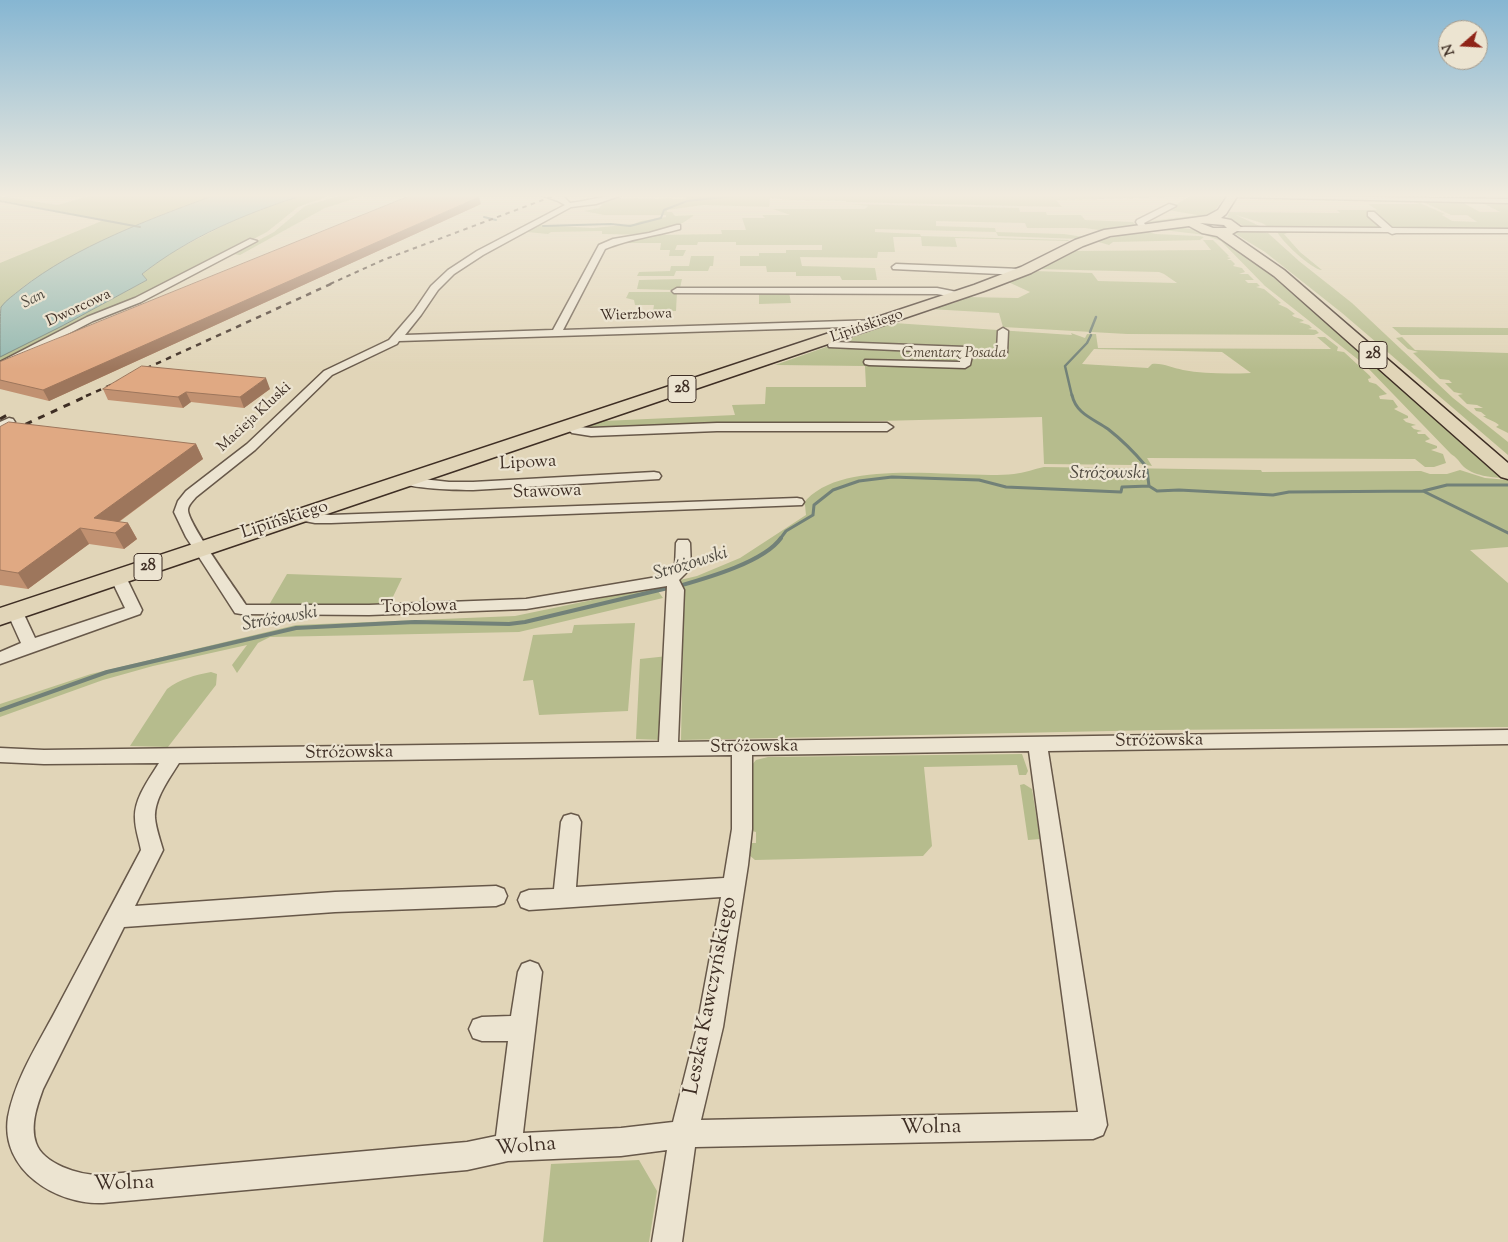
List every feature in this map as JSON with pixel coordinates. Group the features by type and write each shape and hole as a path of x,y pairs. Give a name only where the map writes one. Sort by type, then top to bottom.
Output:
{"main road":[{"name":"Lipińskiego","path":"7,614 960,295 1021,272 1059,253"},
{"name":"28","path":"1252,253 1293,284 1508,468"}],"street":[{"name":"Dworcowa","path":"0,366 90,319 138,300 230,253"},
{"path":"396,338 418,313 434,288 451,272 482,253"},
{"path":"556,334 599,253"},
{"path":"896,267 1021,272"},
{"path":"678,291 930,291 960,295"},
{"name":"Wierzbowa","path":"396,338 877,323"},
{"path":"991,352 1002,353 1003,331"},
{"name":"Macieja Kluski","path":"201,549 181,512 191,494 251,447 328,374 386,346 396,338"},
{"path":"833,345 965,350 967,356 965,365 869,362"},
{"path":"570,426 576,430 591,432 717,426 886,427"},
{"name":"Lipowa","path":"405,481 449,486 473,486 654,476"},
{"name":"Stawowa","path":"299,516 331,519 797,502"},
{"path":"668,750 672,584 683,568 683,543"},
{"name":"Topolowa","path":"201,549 208,557 219,579 241,609 249,610 349,610 526,604 672,584"},
{"path":"0,658 134,610 118,577"},
{"path":"7,614 30,646"},
{"name":"Stróżowska","path":"0,755 44,757 174,756 1508,737"},
{"name":"Wolna","path":"174,756 144,810 145,823 149,832 152,850 36,1074 22,1109 20,1130 22,1144 38,1169 66,1184 91,1189 467,1156 508,1147 621,1142 682,1134 1094,1125 1038,744"},
{"name":"Leszka Kawczyńskiego","path":"667,1242 682,1134 690,1111 710,1027 742,830 742,749"},
{"path":"564,898 571,822"},
{"path":"529,900 733,887"},
{"path":"118,916 328,902 496,896"},
{"path":"508,1147 530,972"},
{"path":"482,1029 522,1028"}],"green space":[{"path":"24,253 78,253 30,282 14,294 0,309 0,263"},
{"path":"226,253 0,368 0,357 147,280 141,275 168,254"},
{"path":"670,253 685,253 683,256 669,256"},
{"path":"759,253 878,253 877,258 800,257 802,266 875,268 877,280 842,280 840,276 796,276 796,272 767,272 766,266 740,266 740,256 759,256"},
{"path":"1068,253 1226,253 1229,256 1227,257 1231,258 1227,260 1231,260 1235,264 1233,266 1242,268 1245,272 1239,274 1248,274 1254,280 1245,280 1248,283 1257,283 1260,286 1256,287 1264,289 1281,303 1278,304 1295,314 1293,316 1304,321 1299,322 1309,325 1312,328 1308,329 1316,330 1319,333 1314,335 1127,334 1003,327 999,313 929,309 954,303 967,297 1018,298 1030,292 1006,281 1034,271 1092,273 1098,281 1177,283 1159,272 1036,269"},
{"path":"1233,253 1248,253 1508,478 1483,476 1466,469 1365,365 1265,286"},
{"path":"1266,253 1290,253 1352,303 1453,398 1508,442 1508,455 1342,313"},
{"path":"1296,253 1301,253 1322,270 1317,269"},
{"path":"691,256 714,256 713,266 710,266 708,271 676,271 674,276 637,276 639,272 670,271 671,266 689,266"},
{"path":"682,279 680,288 674,288 673,290 637,289 639,280"},
{"path":"629,292 677,292 676,311 653,311 654,305 635,305 634,300 626,298"},
{"path":"759,292 789,292 791,303 759,304"},
{"name":"Cmentarz Posada","path":"894,323 1072,335 1071,333 1085,338 1087,334 1096,334 1098,348 1331,349 1317,337 1325,337 1338,347 1337,351 1344,352 1370,376 1369,382 1376,384 1387,394 1379,396 1380,399 1393,400 1398,407 1394,409 1408,416 1408,418 1403,419 1416,425 1411,426 1414,429 1422,431 1417,432 1418,434 1425,434 1430,439 1426,442 1437,446 1437,448 1431,450 1443,454 1446,463 1434,467 1425,467 1415,459 1147,458 1152,466 1136,463 1133,465 1044,464 1042,417 591,428 589,426 604,421 735,415 732,405 765,404 766,387 866,387 865,366 775,365","holes":["1094,349 1222,352 1251,373 1200,372 1156,364 1152,364 1148,368 1082,364"]},
{"path":"1392,327 1508,328 1508,335 1401,335"},
{"path":"1402,337 1415,350 1508,353 1508,433 1496,427 1499,425 1496,422 1483,416 1486,416 1474,408 1483,408 1467,404 1458,395 1463,394 1454,392 1445,383 1452,383 1449,380 1440,379 1413,353 1418,352 1408,349 1396,338"},
{"path":"1044,467 1261,470 1262,472 1421,471 1430,474 1447,474 1460,470 1485,478 1508,480 1508,547 1470,550 1508,583 1508,727 1159,730 681,740 684,593 680,580 697,576 740,558 806,515 805,505 803,504 820,489 844,479 901,473 1014,474"},
{"path":"287,574 402,578 391,601 387,604 272,607 269,605"},
{"path":"655,587 663,598 519,632 270,637 258,643 237,673 232,665 247,645 153,666 103,680 0,717 0,704 91,674 296,625 515,616"},
{"path":"635,623 628,711 539,715 533,680 523,681 533,635 572,633 574,625"},
{"path":"668,656 663,740 636,739 640,659"},
{"path":"211,672 217,674 216,685 168,747 130,746 167,689 188,678"},
{"path":"1022,754 1028,771 1026,775 1019,775 1017,765 924,767 932,846 923,856 755,860 749,855 751,843 756,843 756,832 752,831 751,766 756,760 768,757"},
{"path":"1024,784 1032,789 1040,839 1028,840 1020,785"},
{"path":"639,1160 657,1191 649,1242 543,1242 551,1164"}],"water":[{"name":"San","path":"78,253 173,253 142,274 147,280 0,357 1,307 21,289"}],"building":[{"path":"269,253 353,253 43,390 0,380 0,362"},
{"path":"142,366 266,378 240,397 186,392 178,397 103,389"},
{"path":"9,422 196,444 94,518 128,523 115,533 80,528 18,573 0,570 0,427"}],"waterway":[{"path":"1090,332 1096,317"},
{"path":"1072,396 1065,366 1087,343 1091,335"},
{"path":"1072,395 1074,402 1081,411 1113,433 1145,465"},
{"path":"1147,470 1149,486"},
{"name":"Stróżowski","path":"780,539 786,531 813,515 814,505 833,490 859,481 892,477 979,480 1006,487 1121,492 1122,487 1149,486"},
{"path":"1423,491 1447,485 1508,485"},
{"name":"Stróżowski","path":"1149,486 1157,491 1179,490 1273,495 1289,492 1423,491"},
{"name":"Stróżowski","path":"1423,491 1508,533"},
{"name":"Stróżowski","path":"679,586 719,574 749,562 773,547 781,538"},
{"name":"Stróżowski","path":"0,710 107,672 296,628 415,622 509,624 525,622 672,587"}],"railway":[{"path":"330,284 402,253"},
{"path":"136,373 333,283"},
{"path":"86,396 120,381"},
{"path":"0,436 89,395"},
{"path":"0,419 9,414"}]}
